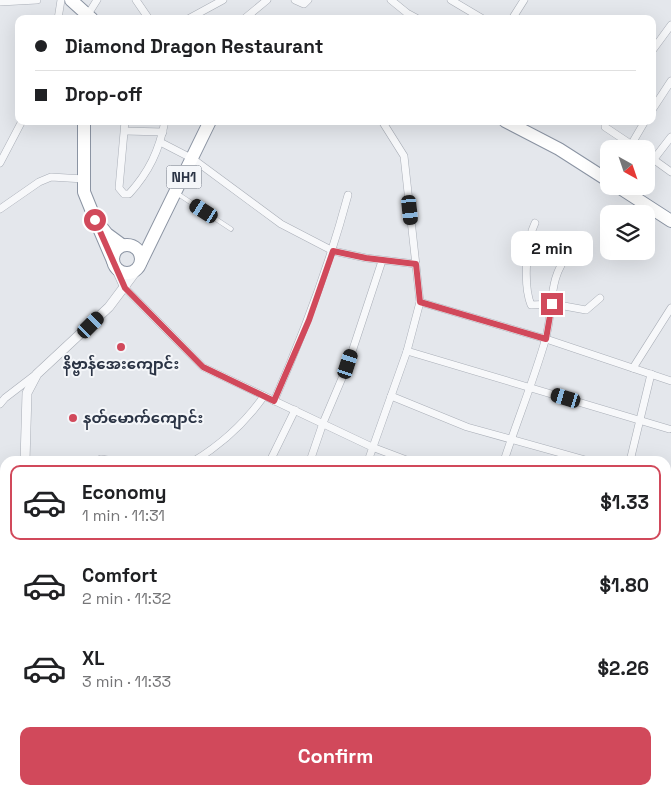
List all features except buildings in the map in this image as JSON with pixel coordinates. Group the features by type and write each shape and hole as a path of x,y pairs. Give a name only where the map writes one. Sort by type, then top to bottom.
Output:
{"highway":[{"path":"71,0 87,15"},
{"path":"84,125 85,198 114,263 127,273 140,264 138,250 107,234 95,220"},
{"name":"NH1","path":"140,264 194,159 208,125"},
{"path":"513,125 559,149 600,175"},
{"path":"631,195 671,221"},
{"path":"114,263 115,252 126,245 157,232"}],"street":[{"path":"0,2 37,0"},
{"path":"59,15 61,0"},
{"path":"90,15 97,0"},
{"path":"195,15 223,0"},
{"path":"249,15 266,0"},
{"path":"294,0 306,2"},
{"path":"391,0 410,15"},
{"path":"451,0 476,15"},
{"path":"515,15 524,0"},
{"path":"140,1 147,15"},
{"path":"656,46 671,25"},
{"path":"656,104 671,81"},
{"path":"0,163 20,125"},
{"path":"125,125 119,188 124,194 128,194 141,181 162,142 164,125"},
{"path":"369,456 407,351 420,302 404,156 385,125"},
{"path":"605,125 605,127 624,140"},
{"path":"634,140 644,125"},
{"path":"125,131 163,132"},
{"path":"655,158 671,136"},
{"path":"162,142 194,159 281,224 333,251 382,261 416,264"},
{"path":"655,160 671,172"},
{"path":"0,209 40,182 51,177 84,179"},
{"path":"274,401 309,320 333,251 348,195"},
{"path":"535,223 529,235 528,248 530,300 532,305 552,304 586,310 600,298"},
{"path":"506,456 546,339 555,275 571,251"},
{"path":"312,456 322,423 348,364 382,261"},
{"path":"114,263 125,288 203,367 397,456"},
{"path":"0,404 5,398 37,374 91,325 125,288 140,264"},
{"path":"420,302 546,339 671,380"},
{"path":"633,368 671,308"},
{"path":"407,351 669,429"},
{"path":"25,456 27,393 37,374"},
{"path":"631,456 651,374"},
{"path":"202,456 215,448 241,425 264,396"},
{"path":"392,396 468,427 572,456"},
{"path":"272,456 295,410"}],"lane":[{"path":"176,193 231,229"}],"place":[{"name":"နိဗ္ဗာန်အေးကျောင်း","path":"121,347"},
{"name":"နတ်မောက်ကျောင်း","path":"73,418"}],"route":[{"path":"95,220 125,288 203,367 274,401 309,320 333,251 382,261 416,264 420,302 546,339 552,304"}]}
